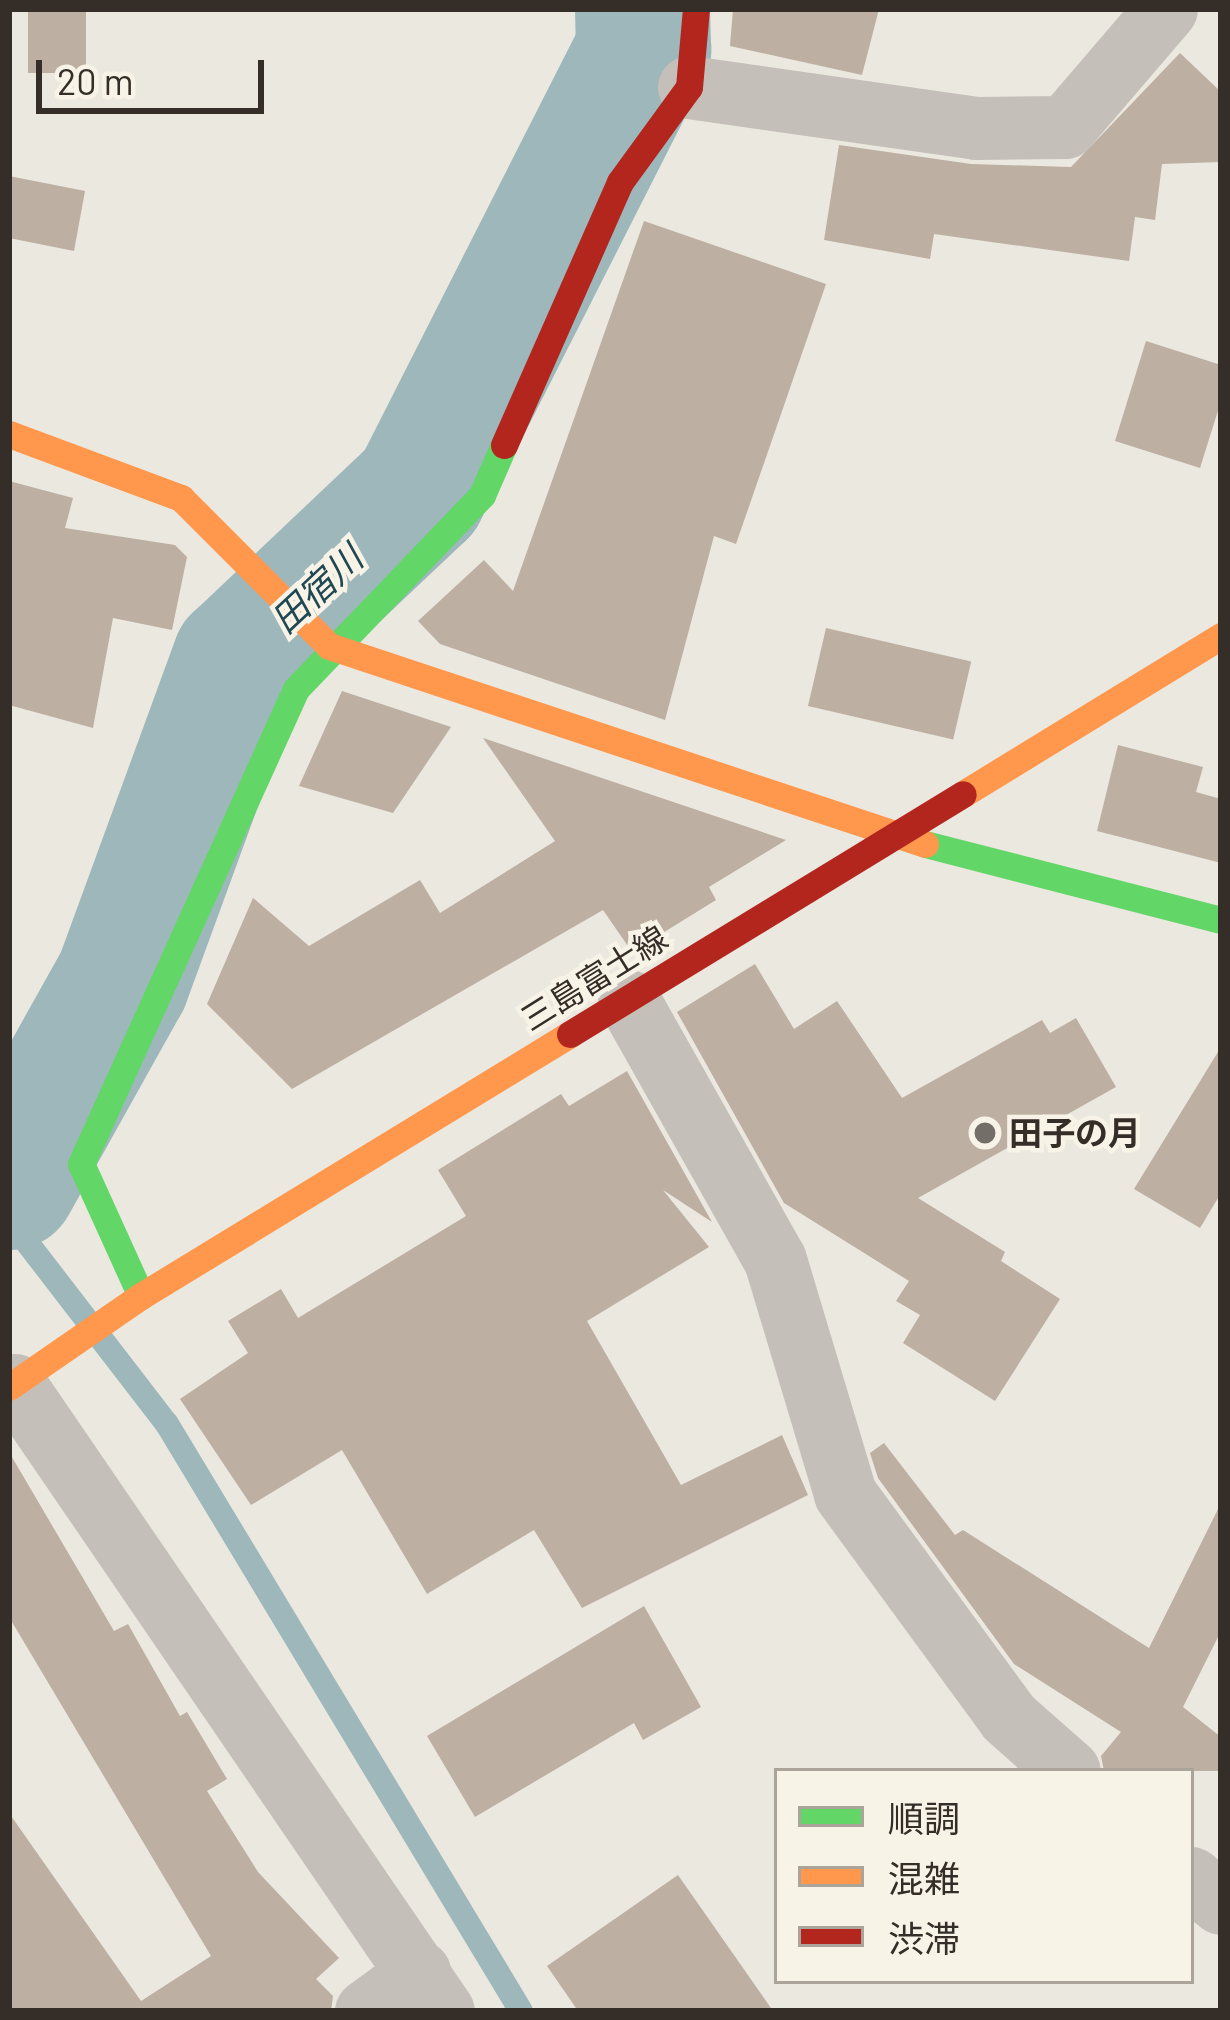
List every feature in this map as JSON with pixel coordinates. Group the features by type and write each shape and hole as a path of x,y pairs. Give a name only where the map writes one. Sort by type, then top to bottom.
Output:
{"street":[{"path":"138,1298 81,1164 296,689 329,646 482,495 620,182 689,87 695,9"},
{"path":"689,87 976,128 1065,127 1166,9"},
{"path":"9,434 182,498 329,646 889,835 1221,920"},
{"name":"三島富士線","path":"26,1377 138,1298 1221,636"},
{"path":"628,1001 775,1260 845,1494 1008,1718 1066,1768"},
{"path":"26,1377 431,1992 366,2011"},
{"path":"1194,1880 1221,1903"}],"water":[{"path":"623,9 659,9 657,42 623,28"}],"building":[{"path":"28,9 86,9 86,73 28,73"},
{"path":"733,9 879,9 862,75 730,46"},
{"path":"1180,53 1221,92 1221,162 1162,164 1155,220 1135,217 1129,261 934,234 930,259 824,240 839,145 971,164 1071,167"},
{"path":"9,176 85,191 74,251 9,238"},
{"path":"644,221 826,284 736,544 714,536 665,720 440,644 418,621 484,560 513,591"},
{"path":"1146,341 1221,365 1221,401 1200,468 1115,441"},
{"path":"9,481 73,498 65,528 175,545 187,557 172,630 113,618 93,728 9,705"},
{"path":"826,628 971,662 953,739 808,706"},
{"path":"342,691 451,727 393,813 299,786"},
{"path":"483,738 786,840 709,887 716,900 632,952 603,910 292,1089 207,1004 253,898 309,946 420,880 440,913 555,841"},
{"path":"1118,745 1203,767 1196,792 1221,799 1221,863 1097,831"},
{"path":"755,964 794,1029 837,1001 902,1098 1042,1020 1050,1033 1076,1018 1116,1087 918,1198 1005,1252 1001,1261 1060,1299 995,1401 903,1343 920,1315 896,1301 909,1281 784,1203 677,1012"},
{"path":"1221,1047 1221,1193 1200,1228 1134,1189"},
{"path":"627,1071 712,1222 663,1190 709,1247 587,1321 681,1485 782,1435 808,1495 582,1608 534,1530 427,1594 342,1450 251,1505 180,1399 248,1353 228,1321 281,1289 298,1318 466,1216 438,1170 561,1094 569,1106"},
{"path":"884,1443 955,1535 963,1530 1149,1648 1221,1503 1221,1631 1183,1707 1221,1737 1221,1771 1103,1768 1101,1756 1121,1732 1014,1664 878,1478 870,1453"},
{"path":"9,1452 114,1631 128,1624 180,1716 187,1712 227,1779 207,1791 258,1872 339,1958 316,1979 333,1996 331,2011 9,2011 9,1813 141,2001 211,1956 9,1617"},
{"path":"644,1606 701,1707 643,1740 634,1723 475,1817 427,1736"},
{"path":"678,1875 773,2011 578,2011 547,1966"}],"waterway":[{"name":"田宿川","path":"9,1182 122,980 239,661 419,491 643,49 642,9"},
{"path":"9,1219 167,1424 521,2011"}],"traffic: fast":[{"path":"141,1296 81,1164 296,689 482,495 504,445"},
{"path":"925,844 1221,920"}],"traffic: slow":[{"path":"9,434 181,498 329,646 925,844"},
{"path":"963,794 1221,636"},
{"path":"9,1387 141,1296 570,1034"}],"traffic: jam":[{"path":"504,445 620,182 689,87 696,9"},
{"path":"570,1034 963,794"}],"place":[{"name":"田子の月","path":"985,1133"}]}
